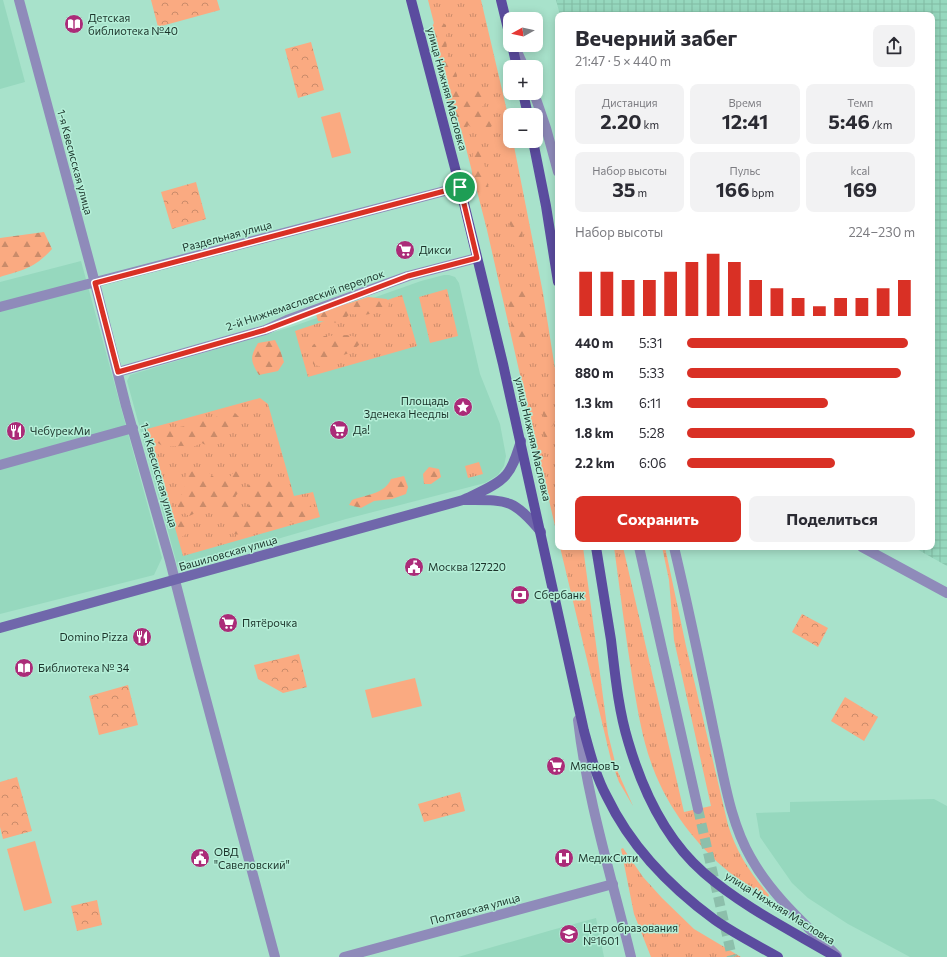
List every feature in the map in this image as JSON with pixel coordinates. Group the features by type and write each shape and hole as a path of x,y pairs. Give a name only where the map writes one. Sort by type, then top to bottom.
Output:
{"main road":[{"name":"улица Нижняя Масловка","path":"411,0 460,187 521,441 575,690"},
{"path":"501,0 504,12"},
{"path":"534,148 555,263"},
{"name":"Башиловская улица","path":"0,628 463,500 499,482 506,475 512,466 521,441"},
{"name":"Башиловская улица","path":"463,500 500,500 508,502 526,514 541,532"},
{"name":"улица Нижняя Масловка","path":"596,550 619,702 627,740 640,778 657,813 677,844 703,872 730,893 837,957"},
{"path":"575,690 592,758 606,796 622,825 638,849 686,896 716,920 778,957"}],"street":[{"name":"1-я Квесисская улица","path":"19,0 133,428 176,580 196,662 275,957"},
{"path":"536,100 555,161"},
{"name":"Раздельная улица","path":"0,307 460,187"},
{"name":"2-й Нижнемасловский переулок","path":"118,372 265,330 408,276 477,258"},
{"path":"0,464 133,428"},
{"path":"640,550 698,809"},
{"name":"улица Нижняя Масловка","path":"675,550 719,756 730,804 739,834 751,859 774,891 837,957"},
{"path":"867,550 947,594"},
{"name":"улица Нижняя Масловка","path":"575,690 582,751 592,802 631,957"},
{"name":"Полтавская улица","path":"344,957 613,884"}],"shaded area":[{"path":"0,0 3,0 25,82 0,89"},
{"path":"556,0 947,0 947,566 918,550 935,550 935,12 559,12"},
{"path":"81,261 162,558 154,575 0,614 0,282"},
{"path":"444,275 455,277 459,283 480,374 500,424 506,456 504,466 498,475 485,483 346,519 178,568 127,381 130,375 294,326 421,281"},
{"path":"934,799 947,806 947,957 910,957 848,924 808,898 792,883 760,837 756,813 790,812 790,802"},
{"name":"Цетр образования №1601","path":"596,918 604,957 458,957 552,930"}],"green space":[{"path":"151,0 217,0 220,10 158,27"},
{"path":"428,0 481,0 503,94 503,100 504,100 506,108 503,108 503,148 514,148 543,293 555,369 555,526 487,230"},
{"path":"436,18 446,25 447,55 457,75 456,86 459,96 472,89 487,90 486,102 482,107 489,113 494,123 486,133 468,125 466,131 456,130 452,111 446,97 445,81 438,66 439,53 430,32"},
{"path":"311,42 324,90 298,98 285,49"},
{"path":"340,112 351,153 332,158 321,117"},
{"path":"475,144 484,162 489,194 478,192 472,174 473,145"},
{"path":"196,182 206,219 172,229 161,192"},
{"path":"508,207 516,213 521,221 522,239 519,249 515,249 513,246 513,232 506,217 506,210"},
{"path":"44,232 52,249 28,268 0,277 0,238"},
{"path":"447,289 458,336 430,343 419,297"},
{"path":"513,289 524,290 527,299 525,309 517,314 517,320 532,333 527,342 519,340 512,326 511,309 507,304 508,292"},
{"path":"402,295 417,346 308,377 295,331"},
{"path":"368,297 387,299 389,304 387,311 364,315 350,314 340,323 318,321 316,314 322,310"},
{"path":"347,335 356,337 360,344 350,353 333,358 321,367 313,364 312,346 324,336"},
{"path":"275,340 284,362 278,371 259,375 252,359 255,348 258,343"},
{"path":"260,398 268,404 294,496 313,492 320,517 183,556 147,429"},
{"path":"544,406 554,409 555,421 550,430 550,439 544,439 543,432 546,428 542,410"},
{"path":"229,413 235,413 239,417 235,428 227,436 214,444 206,445 202,443 193,447 165,446 157,443 155,439 154,434 161,430 186,426"},
{"path":"479,462 483,474 468,478 465,466"},
{"path":"429,467 439,469 441,477 431,484 424,484 423,474"},
{"path":"197,469 207,471 215,478 226,481 235,471 242,473 239,492 233,499 237,507 242,509 248,507 250,500 247,488 252,478 273,482 279,491 301,500 307,500 312,508 308,517 244,535 233,534 227,516 219,510 208,509 189,516 178,509 178,499 184,492 186,474"},
{"path":"404,476 408,487 406,494 392,499 374,501 361,508 349,505 352,500 384,488 391,479"},
{"path":"179,515 188,519 190,529 183,537 179,532 178,527"},
{"path":"561,550 583,550 608,734 617,770 633,806 619,782 611,760"},
{"path":"614,550 624,550 684,812 711,806 674,640 669,580 663,550 666,550 686,646 728,825 740,854 750,871 769,895 768,897 734,876 705,850 684,825 659,783 643,734 627,644"},
{"path":"802,614 828,628 818,647 792,632"},
{"path":"299,654 307,687 283,693 258,679 254,665"},
{"path":"415,678 422,706 372,718 365,690"},
{"path":"128,685 138,725 99,735 89,696"},
{"path":"845,697 878,717 864,741 831,721"},
{"path":"17,777 32,831 3,839 0,827 0,782"},
{"path":"460,792 465,811 424,822 418,804"},
{"path":"35,841 52,903 24,911 7,849"},
{"path":"623,848 643,877 694,929 741,957 651,957 634,914 621,849"},
{"path":"97,900 102,925 77,931 71,906"}],"tunnel":[{"path":"698,809 732,957"}],"place":[{"name":"Детская библиотека №40","path":"74,24"},
{"name":"Дикси","path":"405,250"},
{"name":"Площадь Зденека Неедлы","path":"463,407"},
{"name":"Да!","path":"339,430"},
{"name":"ЧебурекМи","path":"16,431"},
{"name":"Москва 127220","path":"414,567"},
{"name":"Сбербанк","path":"520,595"},
{"name":"Пятёрочка","path":"228,623"},
{"name":"Domino Pizza","path":"142,637"},
{"name":"Библиотека № 34","path":"24,668"},
{"name":"МясновЪ","path":"556,766"},
{"name":"ОВД \"Савеловский\"","path":"200,858"},
{"name":"МедикСити","path":"564,858"},
{"name":"Цетр образования №1601","path":"569,934"}],"route":[{"path":"460,187 477,258 408,276 287,320 265,330 118,372 95,283 460,187"}]}
